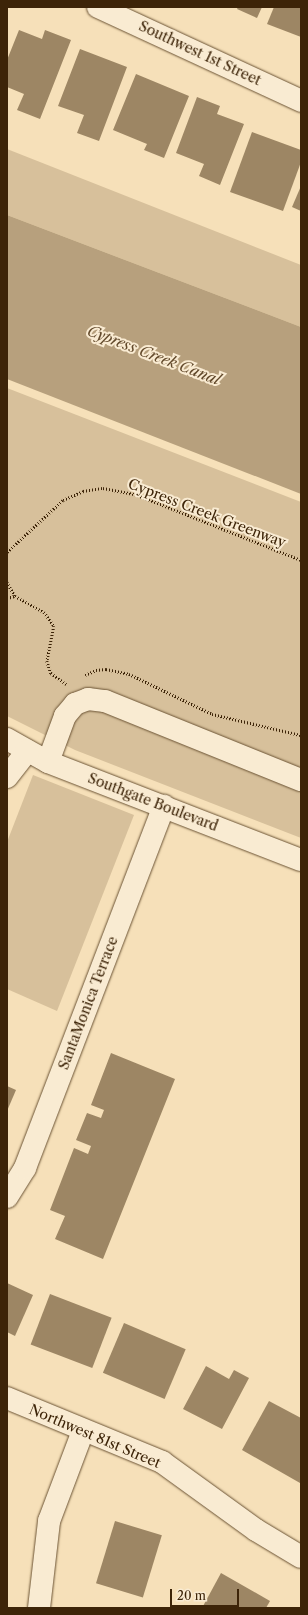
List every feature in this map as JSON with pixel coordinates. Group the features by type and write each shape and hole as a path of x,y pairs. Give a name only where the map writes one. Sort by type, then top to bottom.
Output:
{"street":[{"name":"Southwest 1st Street","path":"98,7 301,101"},
{"path":"48,762 65,716 75,704 88,699 105,701 301,780"},
{"name":"Southgate Boulevard","path":"7,739 48,762 301,860"},
{"path":"7,777 28,751"},
{"name":"SantaMonica Terrace","path":"7,1197 25,1168 164,806"},
{"name":"Northwest 81st Street","path":"7,1398 162,1462 256,1530 301,1557"},
{"path":"39,1608 49,1521 84,1431"}],"path":[{"name":"Cypress Creek Greenway","path":"7,552 62,500 83,491 103,488 135,494 301,560"},
{"path":"7,582 15,596 44,612 54,626 47,660 51,673 69,684"},
{"path":"7,598 15,596"},
{"path":"79,680 96,670 122,672 212,714 301,735"}],"shaded area":[{"path":"7,149 301,265 301,327 7,215"},
{"path":"7,388 301,502 301,838 75,750 7,716"},
{"path":"33,775 134,815 57,1011 7,989 7,842"}],"water":[{"name":"Cypress Creek Canal","path":"7,215 301,327 301,494 7,379"}],"building":[{"path":"238,7 262,7 257,18 237,9"},
{"path":"274,7 301,7 301,37 267,24"},
{"path":"19,30 42,39 45,30 71,40 40,119 17,110 24,94 7,87 7,60"},
{"path":"80,49 127,67 99,141 77,133 84,115 58,106"},
{"path":"136,74 189,96 164,158 144,150 147,144 113,130"},
{"path":"197,97 220,106 217,114 244,124 220,185 199,176 204,164 176,153"},
{"path":"252,132 301,150 301,162 283,211 230,192"},
{"path":"301,186 301,211 292,207"},
{"path":"111,1053 175,1079 103,1259 55,1239 65,1216 50,1210 74,1148 88,1154 91,1146 76,1140 87,1113 101,1118 104,1110 91,1105"},
{"path":"7,1086 16,1090 7,1111"},
{"path":"7,1283 33,1295 15,1336 7,1332"},
{"path":"50,1294 112,1318 92,1368 31,1344"},
{"path":"124,1323 186,1349 165,1399 103,1373"},
{"path":"206,1366 229,1379 234,1370 249,1378 222,1429 183,1409"},
{"path":"269,1401 301,1418 300,1483 242,1450"},
{"path":"115,1521 162,1535 143,1597 96,1583"},
{"path":"221,1573 270,1601 266,1608 202,1608"}]}
